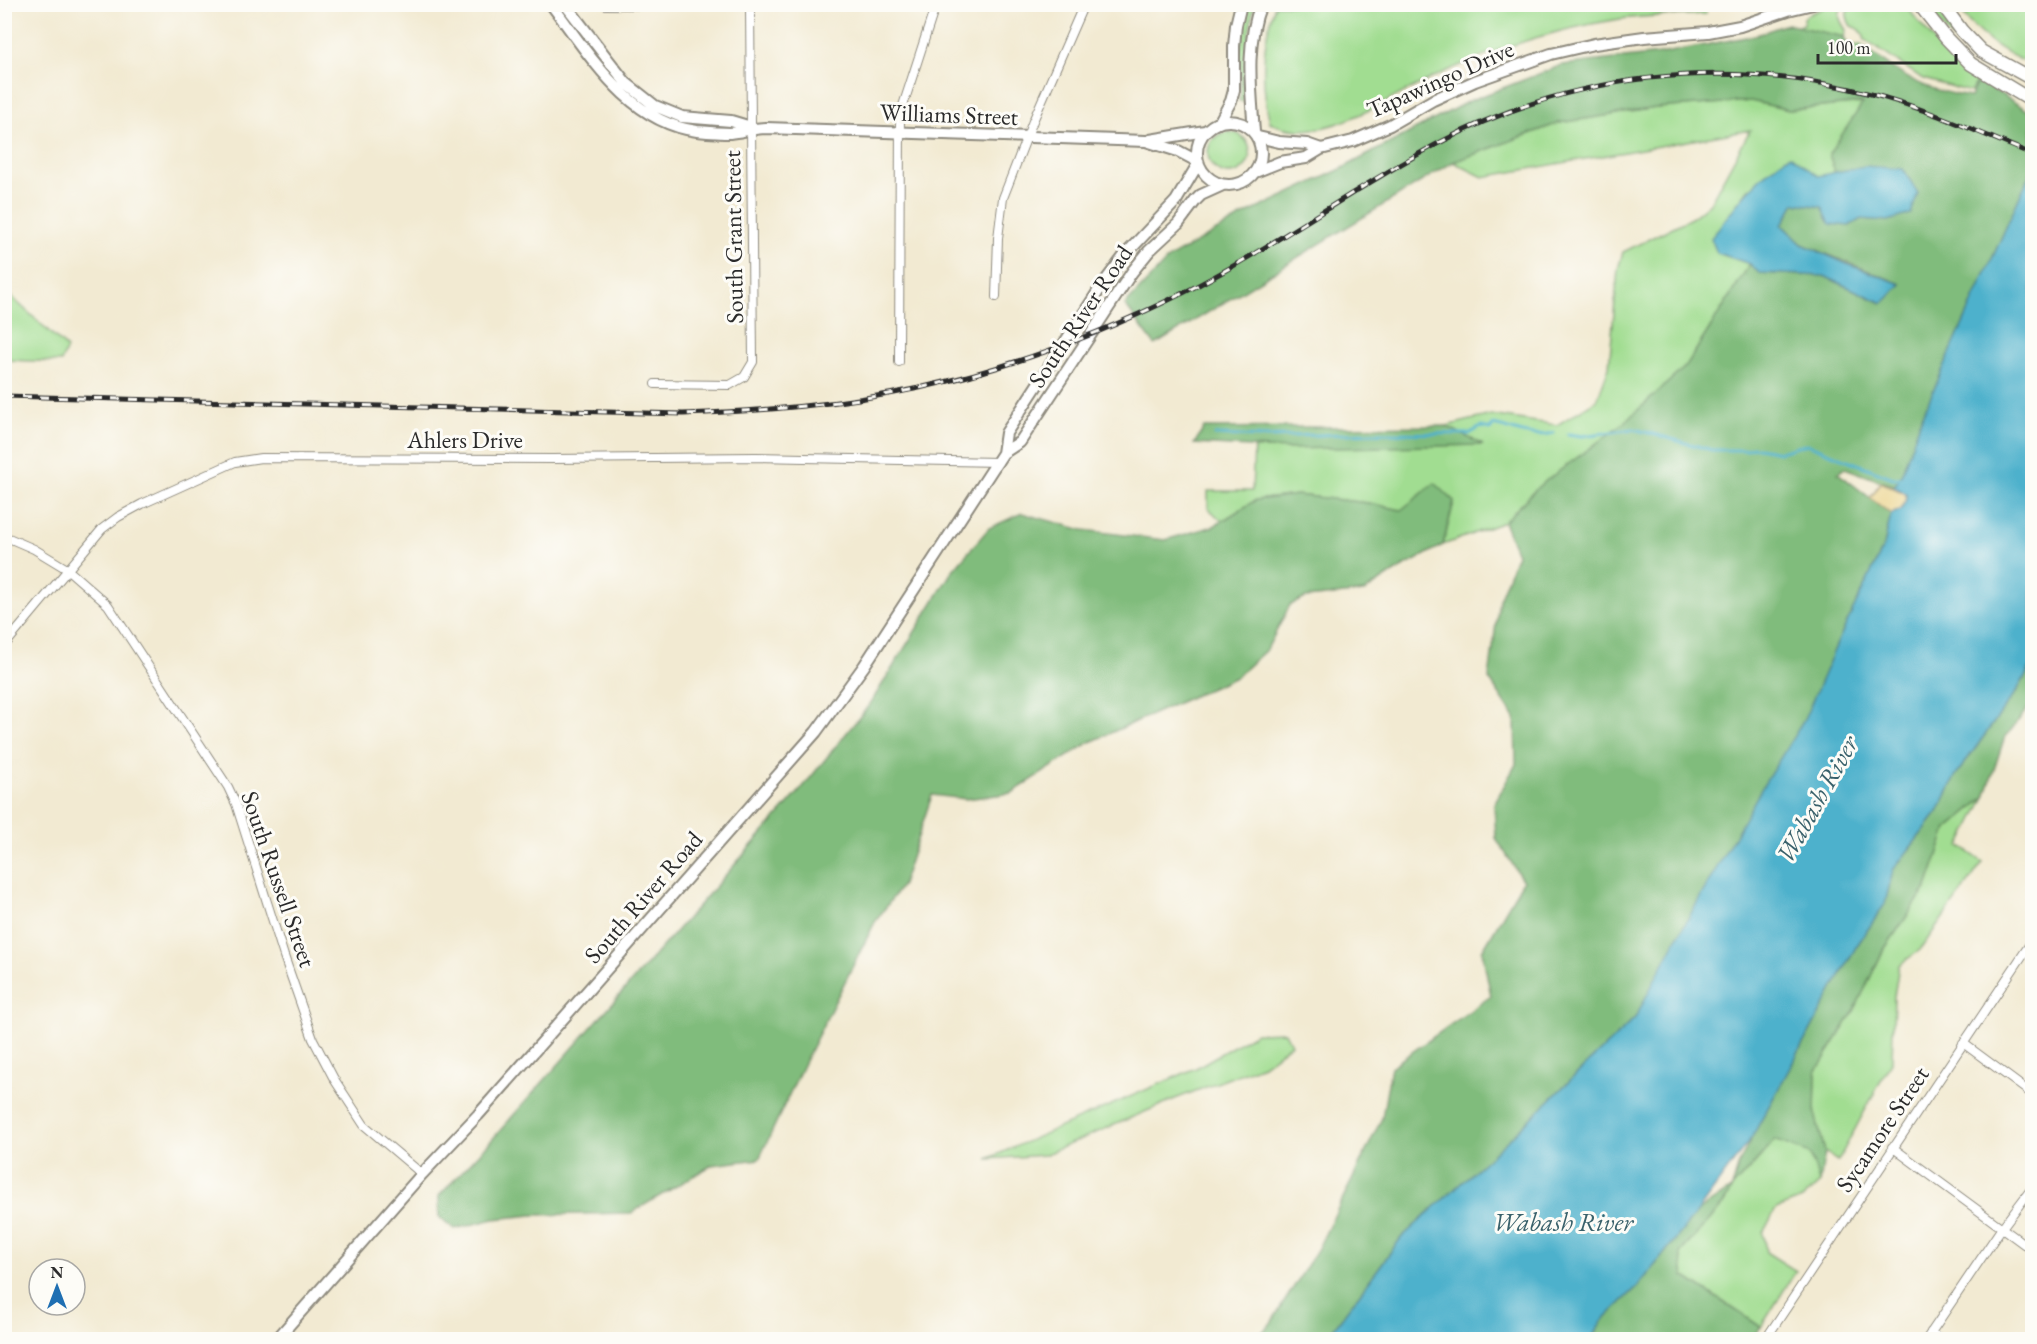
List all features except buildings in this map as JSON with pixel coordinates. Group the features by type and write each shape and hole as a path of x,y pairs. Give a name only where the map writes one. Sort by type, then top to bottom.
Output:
{"main road":[{"name":"Williams Street","path":"551,4 614,85 640,108 656,118 695,130 732,133 751,128"},
{"name":"Williams Street","path":"565,4 626,83 655,106 682,117 731,122 751,128 1146,141 1205,131"},
{"path":"1219,123 1231,101 1234,90 1236,25 1241,4"},
{"path":"1256,134 1239,122 1219,123 1205,131 1199,141 1198,163 1204,174 1223,185 1241,183 1255,172 1260,164 1261,154 1256,134 1251,60 1253,32 1261,4"},
{"name":"Tapawingo Drive","path":"1255,172 1280,162 1306,158 1321,149 1353,141 1390,125 1433,100 1475,81 1551,54 1594,44 1729,28 1764,20 1792,7 1813,4"},
{"path":"1919,4 1946,38 1971,64 2032,101"},
{"path":"1942,4 1962,31 1981,51 2032,79"},
{"name":"Tapawingo Drive","path":"1256,134 1279,142 1307,144 1321,149"},
{"name":"Williams Street","path":"1146,141 1178,151 1198,163"},
{"name":"South River Road","path":"1001,457 1006,433 1101,287 1125,255 1176,201 1198,163"},
{"name":"South River Road","path":"276,1340 816,732 883,637 1001,457 1020,442 1132,272 1178,224 1201,195 1223,185"}],"street":[{"path":"899,362 900,115 936,4"},
{"path":"996,297 998,238 1003,198 1084,4"},
{"path":"605,5 750,5"},
{"name":"South Grant Street","path":"656,384 730,384 744,376 753,362 750,5"},
{"name":"Ahlers Drive","path":"4,646 102,529 118,517 235,462 261,458 1001,457"},
{"name":"South Russell Street","path":"4,536 34,549 67,569 108,605 228,787 236,804 313,1039 334,1079 364,1125 422,1174"},
{"name":"Sycamore Street","path":"1765,1340 1892,1147 2032,942"},
{"path":"1963,1043 2032,1094"},
{"path":"1892,1147 2032,1250"},
{"path":"1926,1340 2001,1229 2032,1188"},
{"path":"1931,1332 1942,1340"}],"green space":[{"path":"1347,4 1354,8 1356,4 1706,5 1706,14 1631,18 1566,30 1514,45 1463,64 1344,121 1305,130 1287,128 1270,122 1265,93 1264,63 1267,34 1275,5"},
{"path":"1248,5 1254,5 1245,59 1246,102 1239,101 1241,93 1239,53"},
{"path":"1830,5 1844,5 1840,14 1846,30 1844,37 1796,27 1804,24 1804,18 1807,15"},
{"path":"1853,5 1905,5 1947,56 1978,80 1971,92 1923,79 1865,40 1860,30 1851,26 1848,19 1847,12"},
{"path":"1926,5 1935,5 1965,48 1948,34"},
{"path":"1957,5 2032,5 2032,65 2010,54 1980,33"},
{"path":"1787,24 1844,37 1850,46 1861,45 1899,73 1937,90 1970,97 1978,80 2032,113 2032,169 1923,414 1900,478 1894,486 1845,468 1838,473 1891,514 1884,546 1839,639 1807,715 1635,1018 1505,1143 1401,1238 1326,1339 1256,1339 1271,1323 1317,1250 1351,1182 1382,1118 1391,1067 1491,996 1482,951 1523,881 1496,838 1494,804 1516,764 1515,718 1489,679 1499,600 1517,554 1504,522 1539,486 1625,422 1686,366 1750,264 1759,273 1824,276 1882,303 1901,284 1802,244 1782,225 1795,203 1822,207 1849,226 1861,219 1888,221 1865,166 1835,173 1829,154 1863,103 1789,110 1751,101 1656,108 1559,123 1453,162 1155,345 1125,305 1169,258 1248,213 1341,169 1469,101 1562,65 1660,54 1756,35"},
{"path":"1751,101 1789,110 1864,103 1830,153 1835,173 1749,188 1712,238 1717,253 1750,264 1686,366 1625,422 1539,486 1504,522 1443,545 1454,501 1401,510 1368,503 1297,495 1256,500 1222,521 1208,508 1208,491 1252,491 1254,448 1481,445 1446,426 1491,415 1557,425 1597,400 1609,367 1618,269 1623,252 1693,217 1710,203 1750,130 1483,177 1453,162 1559,123 1656,108"},
{"path":"1229,132 1244,138 1250,153 1244,168 1229,174 1214,168 1208,153 1214,138"},
{"path":"5,291 67,348 61,362 5,360"},
{"path":"1446,426 1483,445 1288,449 1194,444 1204,428"},
{"path":"1435,483 1454,501 1443,545 1364,592 1306,598 1290,605 1267,649 1236,677 1088,743 1012,793 966,799 932,795 902,885 875,922 803,1065 759,1159 712,1165 631,1213 532,1215 494,1219 455,1229 439,1217 439,1196 489,1143 798,793 870,704 953,570 989,528 1022,513 1083,530 1165,540 1214,526 1256,500 1297,495 1368,503 1401,510"},
{"path":"2032,665 2032,703 2004,739 1985,797 1947,829 1927,887 1883,951 1854,1011 1816,1072 1815,1114 1825,1152 1820,1183 1810,1154 1775,1140 1732,1188 1738,1166 1752,1137 1856,947 1885,904 1893,870 1938,812 1956,775 2018,689"},
{"path":"1985,797 1960,846 1983,862 1920,950 1899,965 1894,997 1892,1060 1838,1161 1825,1152 1815,1114 1816,1072 1854,1011 1883,951 1927,887 1947,829"},
{"path":"1285,1032 1291,1044 1263,1065 1175,1099 1044,1155 987,1159 1196,1068 1256,1033"},
{"path":"1775,1140 1810,1153 1820,1183 1802,1199 1776,1209 1763,1233 1766,1252 1796,1271 1761,1327 1684,1276 1680,1253 1722,1206 1732,1188"},
{"path":"1732,1188 1722,1206 1680,1253 1684,1276 1761,1327 1751,1339 1591,1340 1602,1321 1640,1284 1698,1211"}],"sand":[{"path":"1881,482 1906,494 1901,510 1891,514 1870,498"}],"water":[{"path":"1790,155 1818,176 1865,166 1903,169 1918,193 1911,214 1888,221 1861,219 1849,226 1830,224 1822,207 1795,203 1782,225 1802,244 1901,284 1883,303 1824,276 1759,273 1750,264 1717,253 1711,238 1737,203 1756,182"},
{"name":"Wabash River","path":"2032,169 2032,665 2018,689 1956,775 1938,812 1893,870 1885,904 1856,947 1752,1137 1698,1211 1640,1284 1602,1321 1591,1339 1326,1339 1401,1238 1505,1143 1635,1018 1672,947 1763,786 1804,720 1839,639 1884,546 1891,514 1901,510 1906,499 1906,494 1894,486 1900,478 1923,414"}],"waterway":[{"path":"1215,435 1265,437 1374,433 1469,434 1481,427 1491,429 1493,425 1536,435 1554,433"},
{"path":"1568,434 1582,436 1634,429 1712,450 1746,450 1753,447 1780,452 1807,444 1893,478 1900,478"}],"railway":[{"path":"4,396 683,414 801,406 890,394 987,371 1054,349 1119,323 1216,276 1373,180 1437,144 1488,120 1541,101 1594,87 1649,78 1704,74 1760,76 1816,82 1912,106 2032,154"}]}
